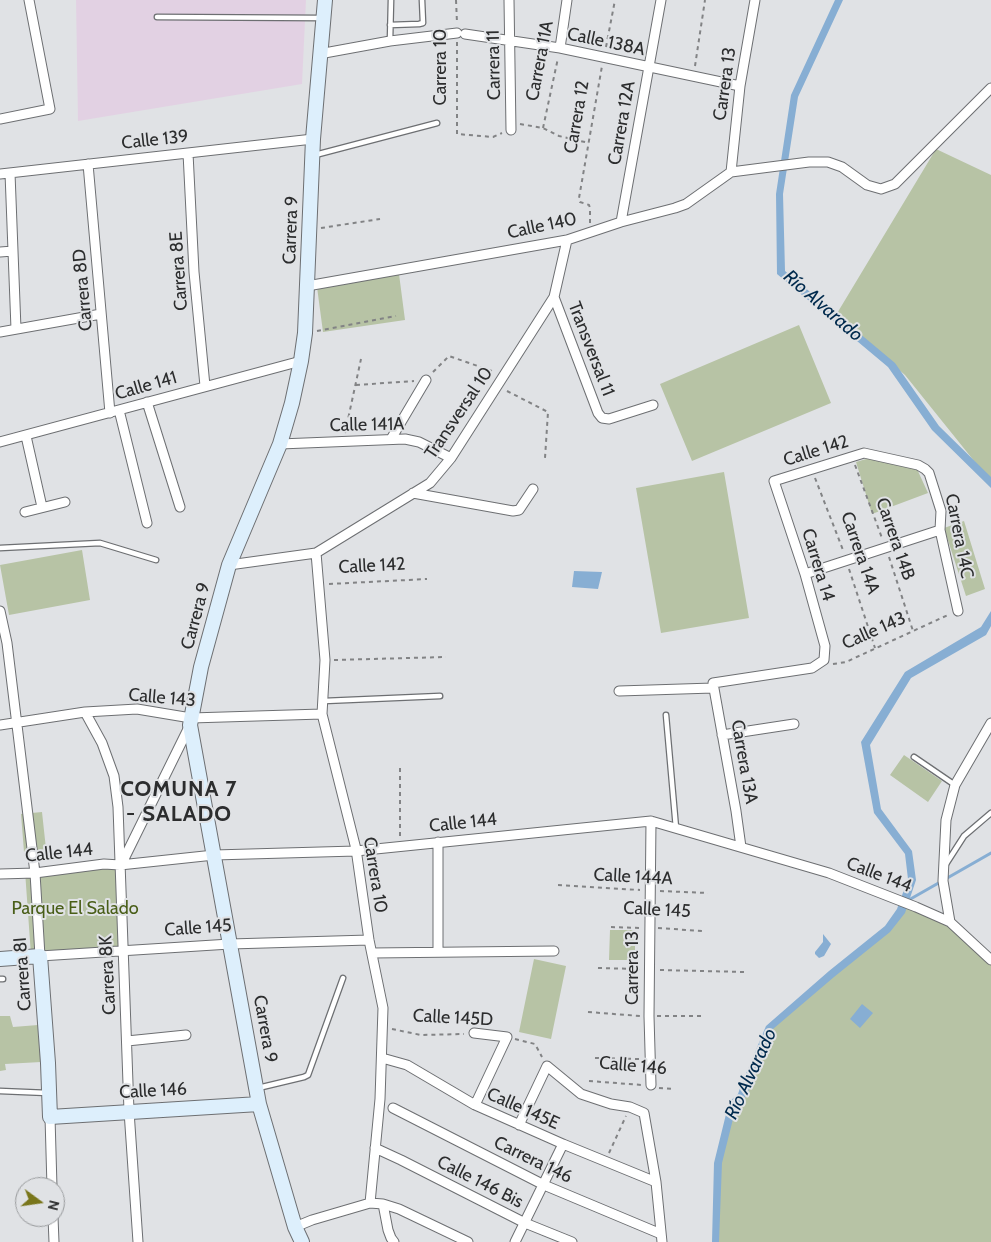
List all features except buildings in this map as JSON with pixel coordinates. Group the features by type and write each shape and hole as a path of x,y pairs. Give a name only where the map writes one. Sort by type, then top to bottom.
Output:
{"street":[{"path":"0,119 50,109 28,0"},
{"name":"Carrera 9","path":"302,1242 295,1227 259,1104 190,721 201,668 229,565 280,444 301,362 305,333 313,139 325,0"},
{"name":"Carrera 11","path":"509,0 511,130"},
{"name":"Carrera 11A","path":"560,48 567,0"},
{"name":"Carrera 12A","path":"621,222 661,0"},
{"name":"Carrera 13","path":"731,172 740,86 755,0"},
{"name":"Calle 138A","path":"320,54 390,41 461,33 560,48 740,86"},
{"name":"Calle 140","path":"307,286 567,240 621,222 686,204 731,172 810,162 828,162 842,167 867,185 882,189 895,184 991,88"},
{"name":"Calle 139","path":"0,174 313,139"},
{"name":"Carrera 8E","path":"188,153 194,272 204,386"},
{"name":"Carrera 8D","path":"88,164 101,314 114,411 146,523"},
{"path":"10,173 16,329"},
{"name":"Transversal 10","path":"316,553 430,483 451,458 554,297 567,240"},
{"path":"0,252 13,251"},
{"name":"Transversal 11","path":"554,297 598,413 602,418 609,418 653,405"},
{"path":"0,332 101,314"},
{"name":"Calle 141","path":"0,442 204,386 301,362"},
{"path":"391,439 426,380"},
{"path":"147,402 180,507"},
{"path":"26,436 42,507"},
{"name":"Calle 141A","path":"280,444 405,439 419,442 451,458"},
{"name":"Calle 142","path":"774,481 864,453 918,464 925,469"},
{"name":"Carrera 14C","path":"925,469 929,473 941,511 940,530 958,611"},
{"name":"Carrera 14","path":"774,481 805,574 825,646 824,660"},
{"path":"413,493 513,511 519,510 533,488"},
{"path":"25,512 65,502"},
{"path":"805,574 940,530"},
{"name":"Calle 142","path":"229,565 316,553"},
{"name":"Carrera 10","path":"316,553 325,660 322,714 356,851 369,940 383,1008 380,1099 370,1203"},
{"name":"Carrera 8I","path":"0,611 7,643 35,873 50,1093 52,1177"},
{"name":"Calle 143","path":"619,691 713,686 812,668 824,660"},
{"name":"Carrera 13A","path":"713,686 741,847"},
{"name":"Calle 143","path":"0,725 85,712 137,710 190,721 322,714"},
{"name":"Carrera 8K","path":"85,712 102,743 114,776 118,807 129,1111 138,1242"},
{"path":"120,865 190,721"},
{"path":"950,922 942,869 946,820 955,785 991,723"},
{"path":"722,735 794,724"},
{"name":"Carrera 13","path":"651,821 649,928 651,1085"},
{"name":"Calle 144","path":"0,874 35,873 104,864 120,865 214,855 356,851 651,821 829,873 917,907 950,922 991,960"},
{"path":"438,842 438,952"},
{"name":"Calle 145","path":"0,959 230,944 369,940"},
{"path":"372,953 554,951"},
{"name":"Calle 145D","path":"474,1033 507,1037"},
{"path":"127,1041 186,1035"},
{"path":"475,1105 507,1037"},
{"name":"Calle 145E","path":"382,1058 407,1065 475,1105 519,1125 656,1182"},
{"path":"519,1125 547,1066 581,1094 630,1107 644,1113 656,1182 661,1238"},
{"name":"Calle 146","path":"50,1117 259,1104"},
{"name":"Carrera 146","path":"394,1108 544,1185 661,1238"},
{"path":"515,1242 563,1144"},
{"name":"Calle 146 Bis","path":"375,1148 525,1223 572,1242"},
{"path":"295,1227 370,1203 383,1204 399,1209 468,1242"},
{"path":"383,1204 388,1230 394,1242"},
{"path":"53,1227 54,1242"}],"lane":[{"path":"390,41 391,0"},
{"path":"390,25 423,23 422,0"},
{"path":"157,17 324,18"},
{"path":"312,156 437,123"},
{"path":"0,548 100,543 156,560"},
{"path":"324,701 440,696"},
{"path":"666,715 676,828"},
{"path":"914,757 955,785"},
{"path":"942,869 964,836 991,813"},
{"path":"257,1089 304,1078 308,1075 343,978"},
{"path":"0,1091 50,1093"}],"path":[{"name":"Carrera 10","path":"456,0 461,33 457,134 493,137 511,130"},
{"name":"Carrera 12","path":"596,230 589,222 589,205 579,200 615,0"},
{"path":"693,76 705,0"},
{"name":"Carrera 11A","path":"543,128 560,48"},
{"path":"511,130 520,124 543,128 559,136 589,143"},
{"path":"309,230 380,219"},
{"path":"305,333 396,316"},
{"path":"356,385 426,380 449,356 505,376"},
{"path":"343,442 361,359"},
{"path":"498,386 548,412 545,458"},
{"name":"Carrera 14B","path":"852,456 886,548 913,631"},
{"name":"Carrera 14A","path":"812,469 847,561 875,648"},
{"name":"Calle 142","path":"318,585 427,579"},
{"name":"Calle 143","path":"824,660 832,664 846,662 958,611"},
{"path":"325,660 446,657"},
{"path":"400,767 400,846"},
{"name":"Calle 144A","path":"558,885 708,893"},
{"name":"Calle 145","path":"611,926 702,931"},
{"path":"598,968 745,972"},
{"name":"Calle 145D","path":"383,1026 422,1035 474,1033"},
{"name":"Calle 145D","path":"507,1037 535,1044 547,1066"},
{"path":"595,1058 650,1059"},
{"name":"Calle 146","path":"589,1081 651,1085 657,1088 674,1089"},
{"path":"605,1162 630,1107"}],"shaded area":[{"path":"76,0 306,0 302,84 78,121"}],"green space":[{"path":"936,149 991,175 991,482 905,375 836,315"},
{"path":"399,274 405,320 323,332 317,287"},
{"path":"799,325 831,403 692,461 660,384"},
{"path":"873,457 917,469 928,493 872,514 856,462"},
{"path":"724,472 749,618 661,633 636,488"},
{"path":"964,521 985,589 966,596 944,528"},
{"path":"82,550 90,600 9,615 0,565"},
{"path":"904,755 942,781 928,802 890,775"},
{"path":"42,812 46,849 24,852 21,814"},
{"name":"Parque El Salado","path":"117,862 119,950 31,955 25,871"},
{"path":"905,902 955,929 991,964 991,1242 715,1242 718,1163 732,1105 741,1097 770,1027 887,928"},
{"path":"610,930 635,930 635,960 609,960"},
{"path":"534,959 566,966 551,1039 519,1032"},
{"path":"0,1016 10,1016 13,1027 38,1025 41,1062 5,1064 6,1070 0,1071"}],"water":[{"name":"Río Alvarado","path":"835,0 843,0 798,97 783,194 785,271 895,363 939,426 991,477 991,488 932,430 888,367 777,274 776,194 791,95"},
{"path":"574,571 602,572 598,589 572,587"},
{"name":"Río Alvarado","path":"991,611 991,626 986,635 911,678 870,745 881,809 912,851 916,880 905,913 890,932 773,1029 748,1092 736,1107 722,1163 719,1242 712,1242 714,1163 729,1102 738,1094 766,1026 829,971 885,926 897,909 908,879 905,854 874,813 861,742 905,672 981,627"},
{"path":"823,934 831,944 824,956 819,958 815,952 823,942"},
{"path":"862,1004 873,1013 860,1028 850,1019"}],"waterway":[{"path":"907,901 991,853"}],"district":[{"name":"COMUNA 7 - SALADO","path":"179,802"}]}
